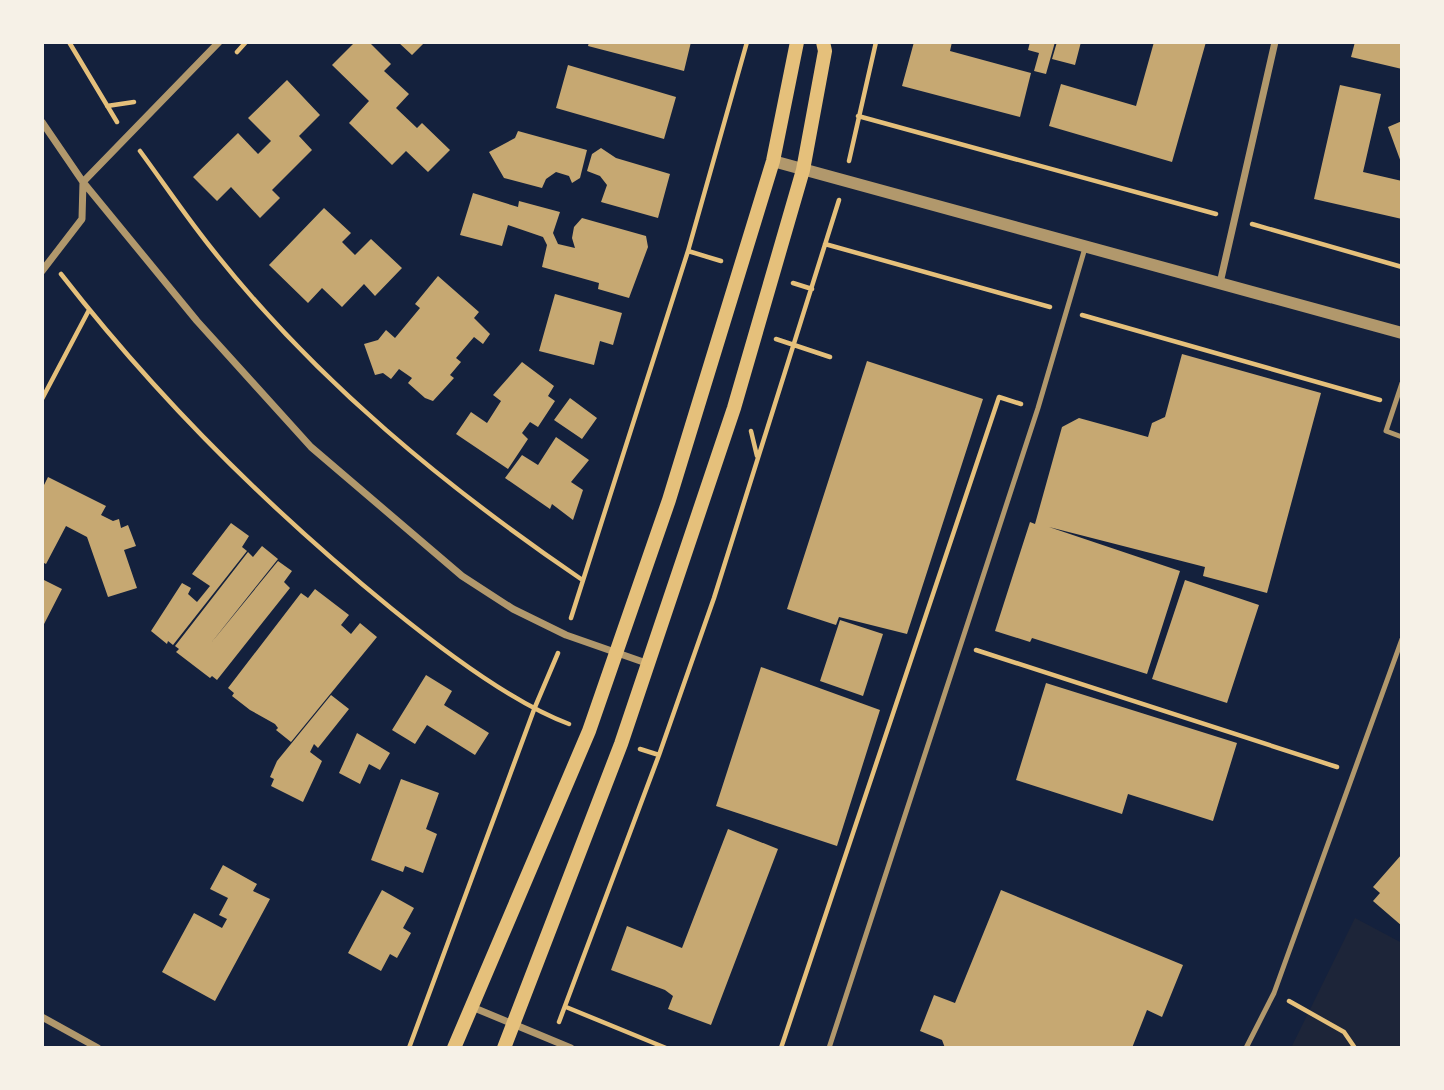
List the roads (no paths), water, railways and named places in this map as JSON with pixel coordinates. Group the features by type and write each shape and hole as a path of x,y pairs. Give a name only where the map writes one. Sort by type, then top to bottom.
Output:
{"main road":[{"path":"454,1048 589,731 669,500 773,161 797,42"},
{"path":"504,1048 649,664 734,408 803,170 825,51 823,42"}],"street":[{"path":"42,271 49,258 82,219 83,182 219,42"},
{"path":"1220,283 1275,42"},
{"path":"42,122 83,182 197,321 311,447 462,576 513,609 566,635 649,664"},
{"path":"773,161 1402,333"},
{"path":"472,1007 571,1048"},
{"path":"42,1017 98,1048"}],"lane":[{"path":"829,1048 1038,408 1085,248"},
{"path":"1402,383 1386,431 1402,437"},
{"path":"1246,1048 1274,993 1402,639"}]}
